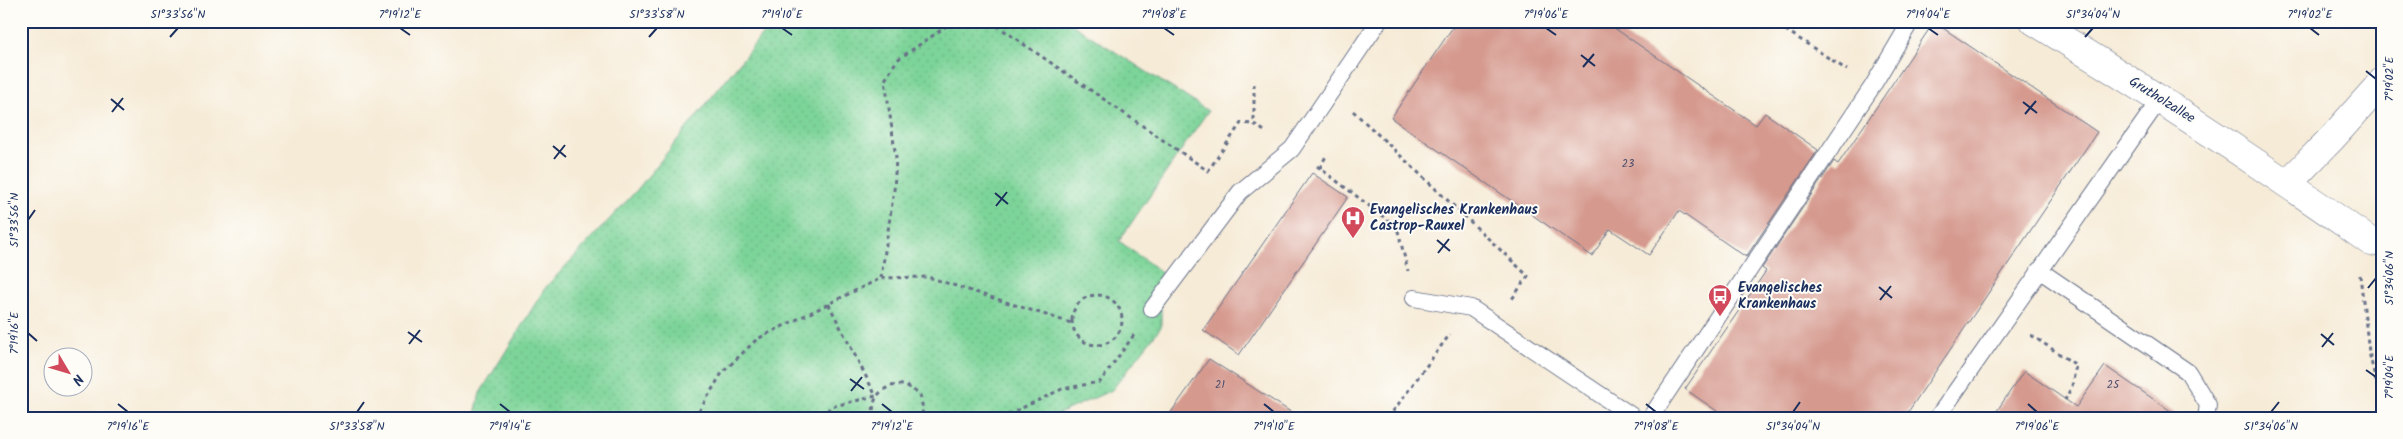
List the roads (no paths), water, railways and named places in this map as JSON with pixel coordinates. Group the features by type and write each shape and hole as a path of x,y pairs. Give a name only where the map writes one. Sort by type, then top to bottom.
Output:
{"street":[{"name":"Grutholzallee","path":"2034,21 2160,99 2288,183 2371,242"},
{"path":"2288,183 2332,138 2382,82"}],"lane":[{"path":"1152,309 1240,192 1292,149 1379,21"},
{"path":"1650,418 1872,87 1911,21"},
{"path":"1937,418 2160,99"},
{"path":"2040,270 2188,372 2208,405 2206,418"},
{"path":"1414,298 1471,308 1635,418"}],"place":[{"name":"Evangelisches Krankenhaus Castrop-Rauxel","path":"1353,239"},
{"name":"Evangelisches Krankenhaus","path":"1720,317"}]}
